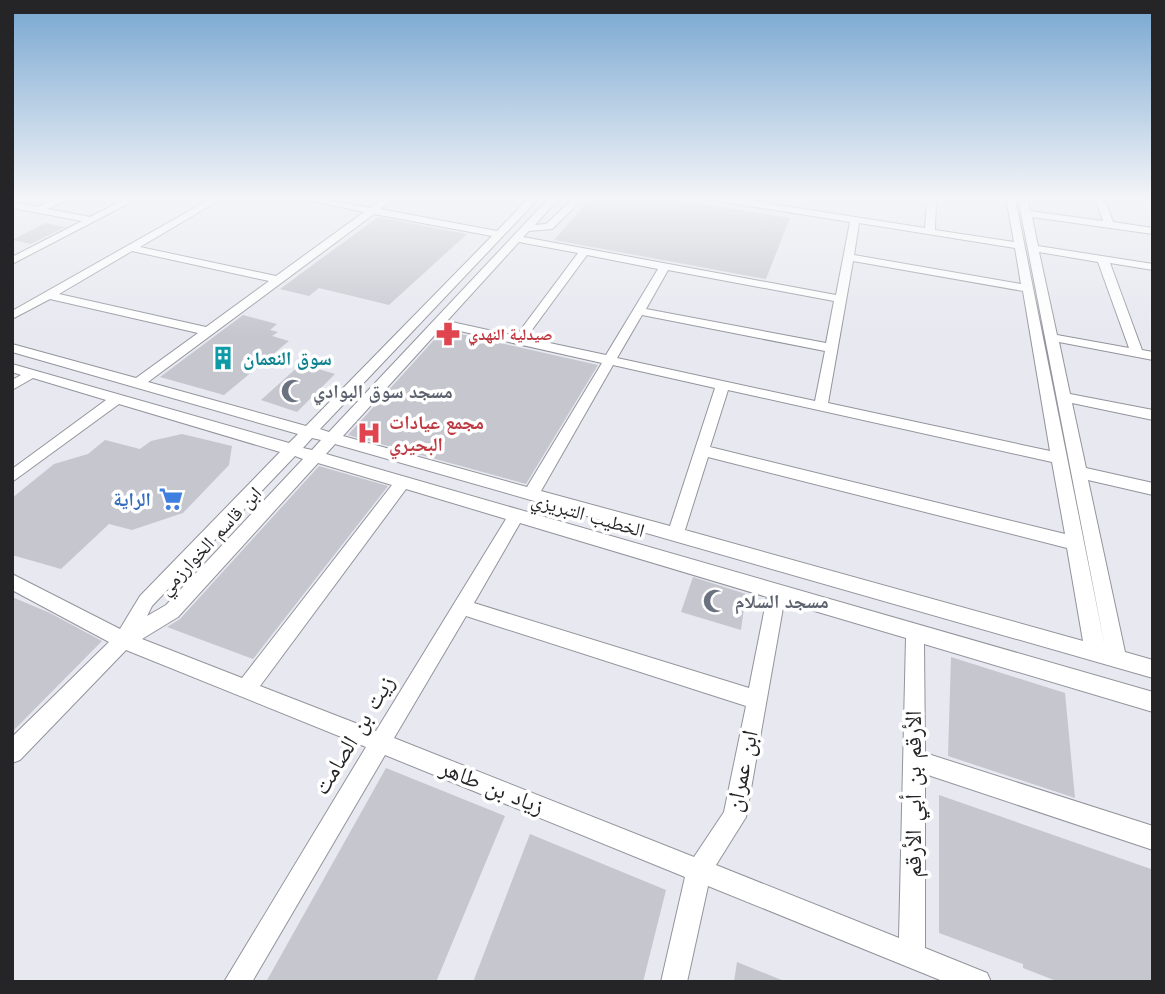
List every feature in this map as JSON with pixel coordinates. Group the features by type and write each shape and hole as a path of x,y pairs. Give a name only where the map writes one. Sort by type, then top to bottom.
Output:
{"street":[{"path":"12,261 44,244"},
{"path":"12,316 137,244"},
{"path":"137,384 326,244"},
{"name":"ابن قاسم الخوارزمي","path":"123,639 146,601 489,244"},
{"name":"ابن قاسم الخوارزمي","path":"123,639 172,611 511,244"},
{"path":"544,244 840,299"},
{"path":"821,407 850,244"},
{"path":"1009,244 1153,267"},
{"path":"1026,247 1028,289 1095,653"},
{"path":"1026,247 1050,337 1117,659"},
{"path":"131,248 277,280"},
{"path":"12,251 26,254"},
{"path":"519,340 584,252"},
{"path":"848,257 1028,289"},
{"path":"1103,260 1137,353"},
{"path":"531,494 665,266"},
{"path":"49,295 206,331"},
{"path":"639,311 831,348"},
{"path":"439,323 1057,458"},
{"path":"1050,337 1153,356"},
{"name":"الخطيب التبريزي","path":"12,348 1153,669"},
{"name":"الخطيب التبريزي","path":"12,368 1153,702"},
{"path":"12,386 31,374"},
{"path":"675,535 723,385"},
{"path":"1062,397 1153,415"},
{"path":"12,477 117,399"},
{"path":"702,450 1074,542"},
{"path":"1078,472 1153,489"},
{"path":"246,689 403,482"},
{"name":"زيت بن الصامت","path":"237,982 516,516"},
{"name":"زياد بن طاهر","path":"12,581 123,639 978,982"},
{"name":"ابن عمران","path":"674,982 698,870 735,817 777,592"},
{"path":"462,607 757,700"},
{"name":"الأرقم بن أبي الأرقم","path":"912,956 915,632"},
{"path":"12,751 123,639"},
{"path":"914,760 1153,838"}],"building":[{"path":"341,244 456,244 389,305 319,288 309,296 280,289"},
{"path":"578,244 780,244 766,279"},
{"name":"سوق النعمان","path":"243,315 277,324 270,330 278,332 272,336 289,341 224,395 160,377"},
{"path":"443,330 598,365 526,484 348,435"},
{"path":"301,364 335,374 297,412 261,400"},
{"path":"182,434 232,446 229,465 183,513 132,530 109,524 61,569 12,555 12,498 54,464 88,454 105,440 140,449 151,441"},
{"path":"319,466 388,486 253,659 167,627 180,619"},
{"name":"مسجد السلام","path":"693,577 746,594 741,630 681,612"},
{"path":"12,597 50,613 102,641 12,732"},
{"path":"951,657 1065,693 1075,798 948,756"},
{"path":"386,768 505,816 436,982 266,982"},
{"path":"939,795 1151,869 1153,982 1059,982 1023,968 1023,964 939,933"},
{"path":"530,834 666,890 643,982 473,982"},
{"path":"737,962 784,981 784,982 734,982"}],"place":[{"name":"صيدلية النهدي","path":"448,334"},
{"name":"سوق النعمان","path":"223,358"},
{"name":"مسجد سوق البوادي","path":"293,391"},
{"name":"مجمع عيادات البحيري","path":"369,433"},
{"name":"الراية","path":"171,499"},
{"name":"مسجد السلام","path":"715,601"}]}
